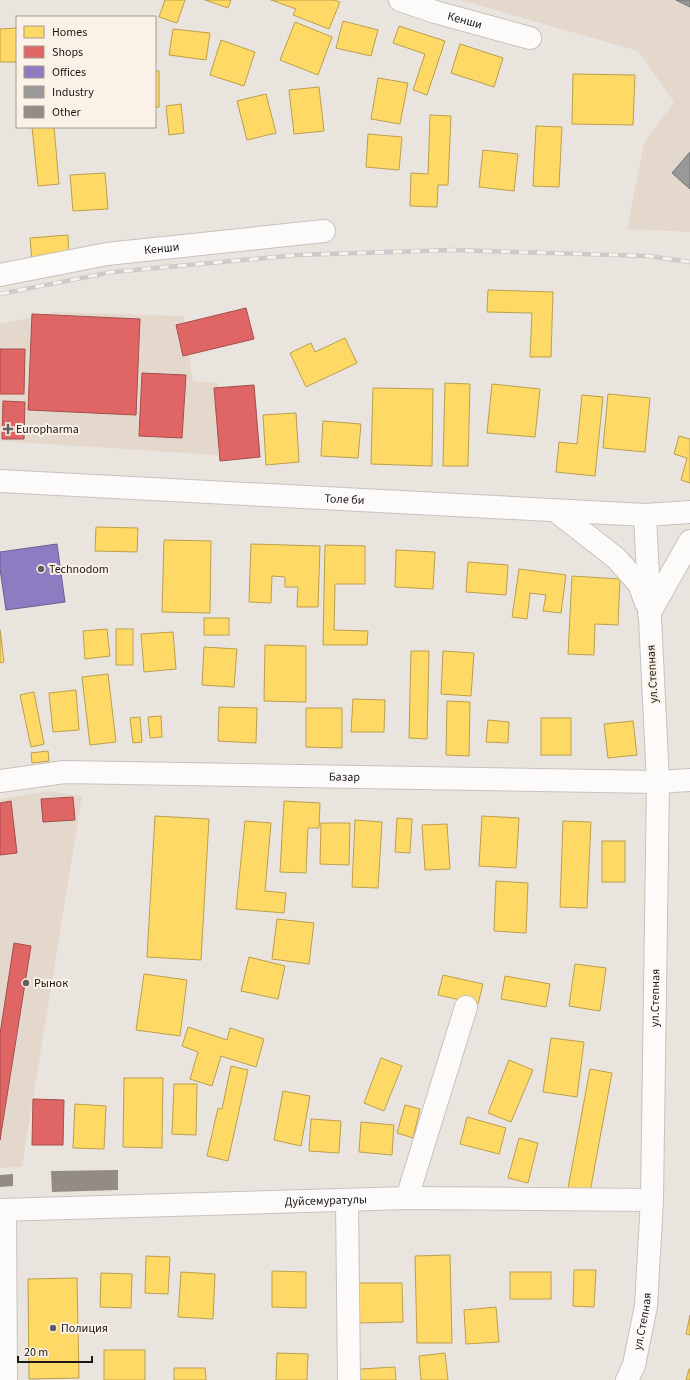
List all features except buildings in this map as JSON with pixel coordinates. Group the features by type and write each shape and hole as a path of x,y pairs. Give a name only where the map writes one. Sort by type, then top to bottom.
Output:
{"street":[{"name":"Кенши","path":"400,0 435,12 530,38"},
{"name":"Кенши","path":"0,275 107,254 324,231"},
{"name":"Толе би","path":"0,481 645,515 690,512"},
{"path":"556,511 616,558 639,584 649,614"},
{"name":"ул.Степная","path":"627,1380 634,1365 646,1306 652,1200 658,782 645,515"},
{"path":"649,614 690,540"},
{"name":"Базар","path":"0,781 64,772 658,782 690,780"},
{"path":"407,1198 466,1007"},
{"name":"Дуйсемуратулы","path":"3,1210 407,1198 652,1200"},
{"path":"347,1200 349,1380"},
{"path":"3,1210 6,1380"}],"shaded area":[{"path":"460,0 690,0 690,232 627,229 644,143 674,102 638,51"},
{"path":"55,312 184,316 193,381 218,383 218,455 0,441 0,324"},
{"name":"Рынок","path":"50,791 82,796 22,1167 0,1168 0,799"}],"railway":[{"path":"0,294 112,272 297,255 452,250 649,256 690,262"}],"place":[{"name":"Europharma","path":"8,429"},
{"name":"Technodom","path":"41,569"},
{"name":"Рынок","path":"26,983"},
{"name":"Полиция","path":"53,1328"}]}
